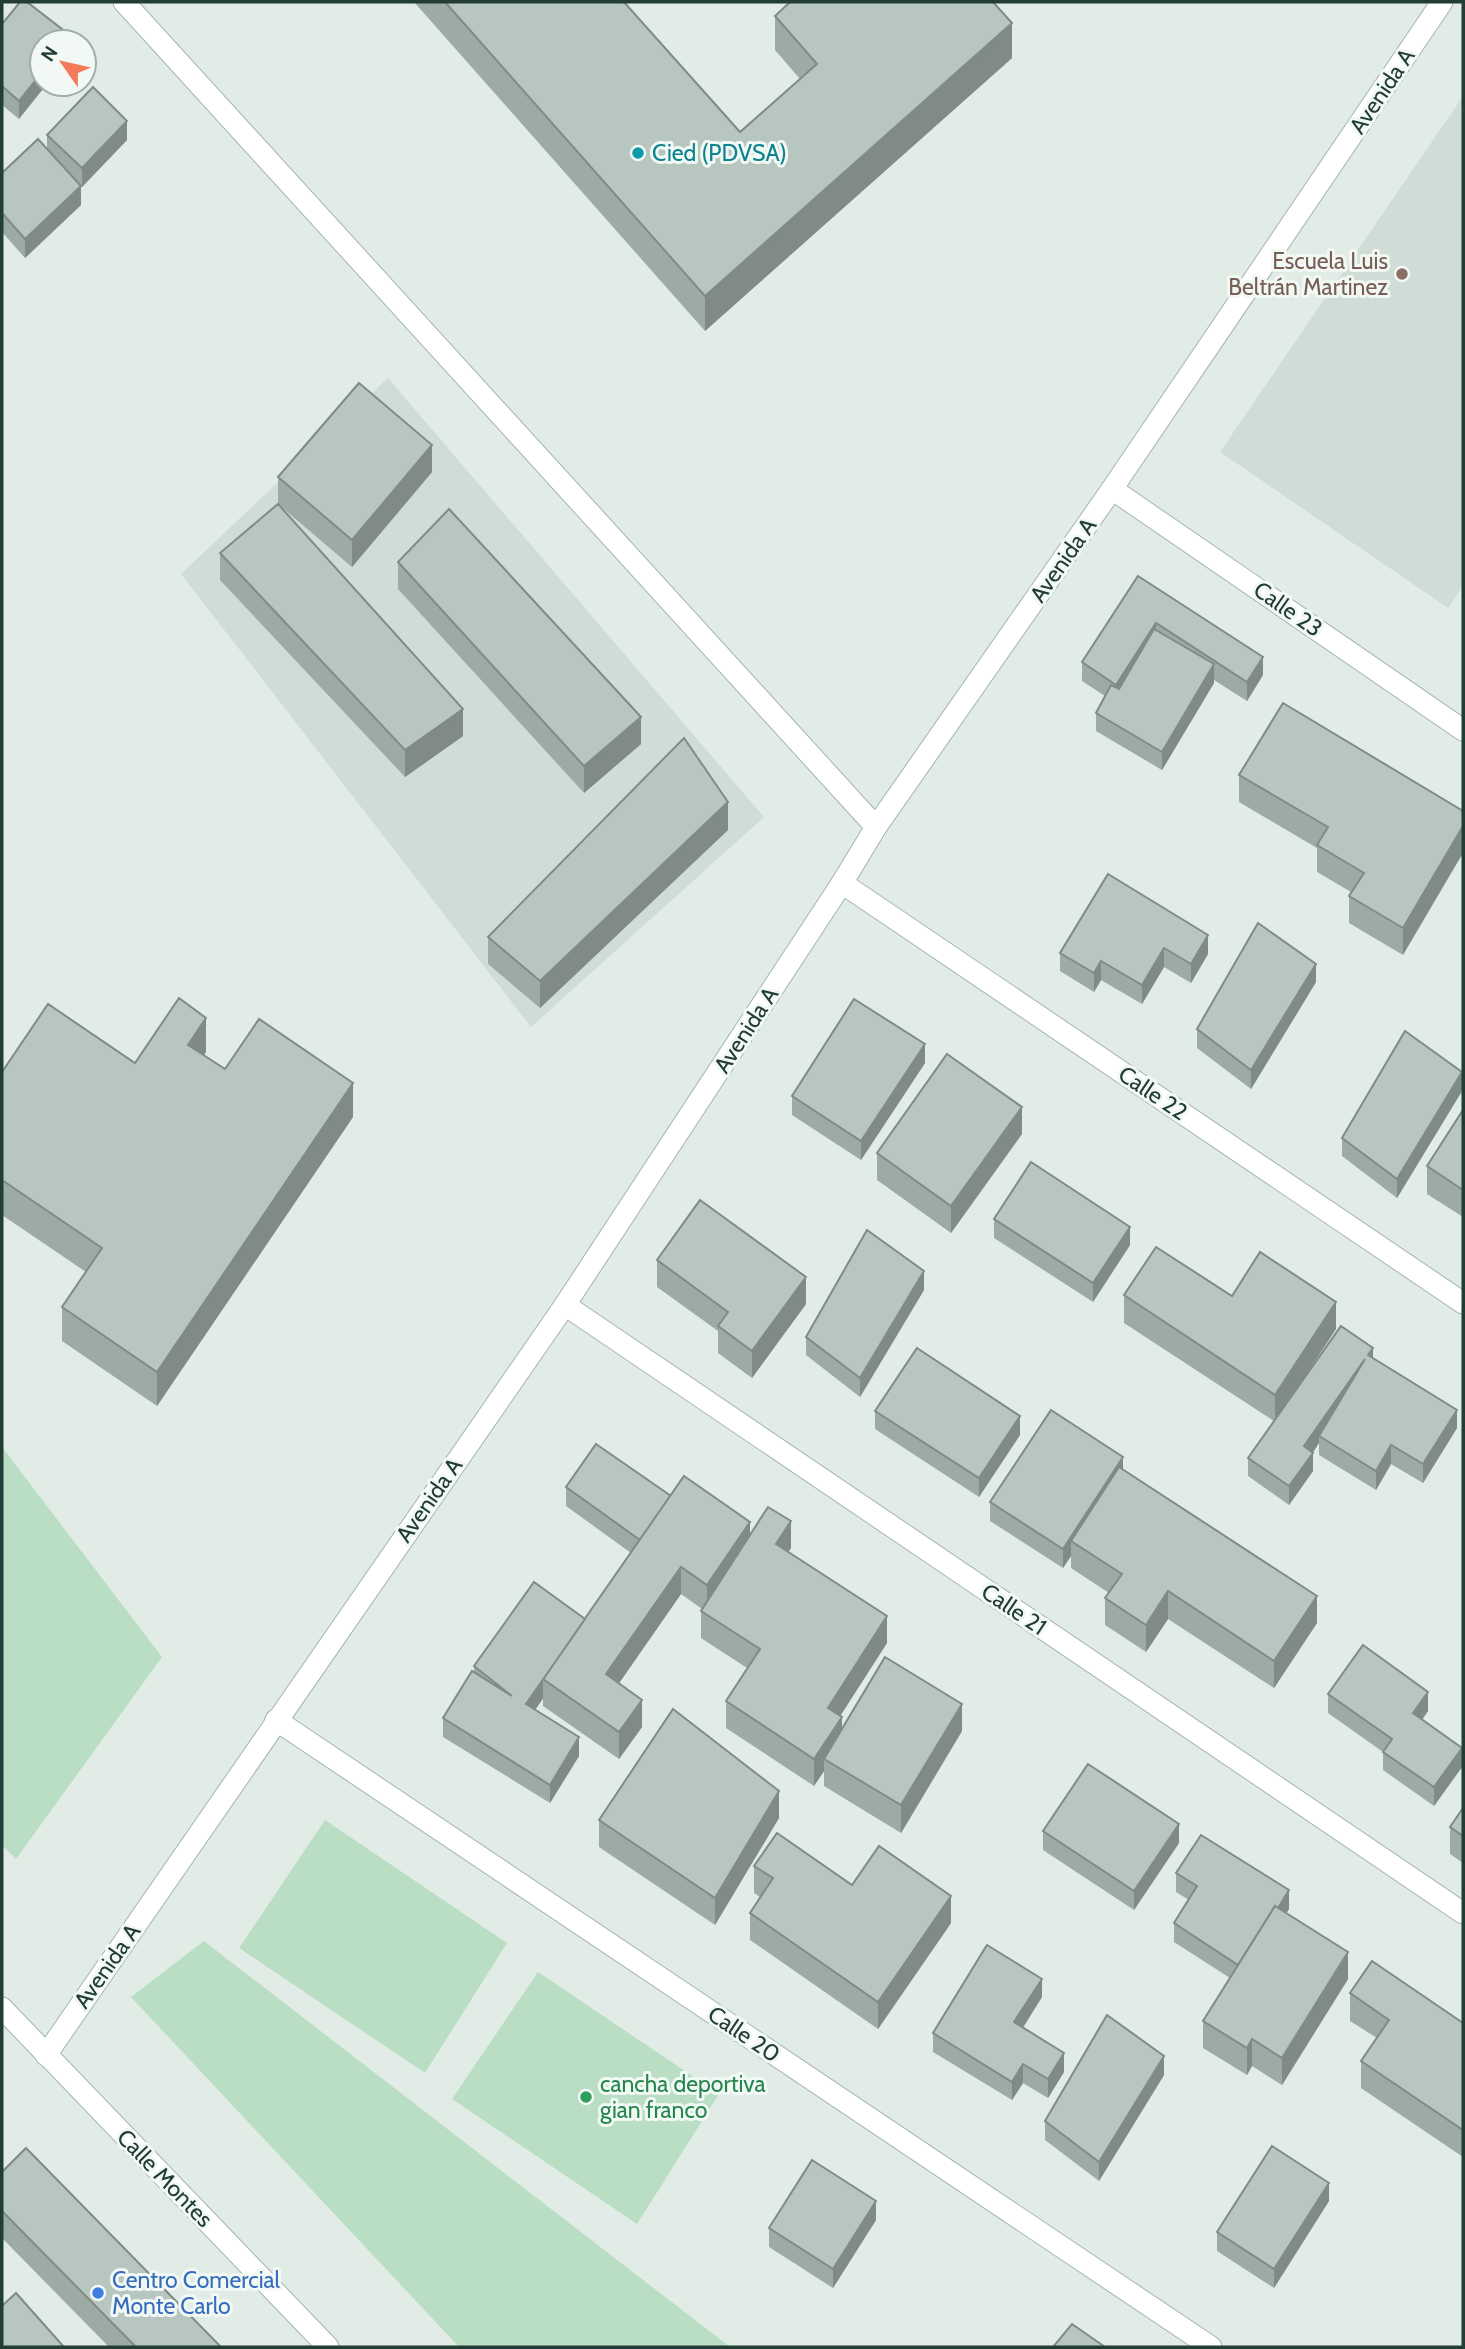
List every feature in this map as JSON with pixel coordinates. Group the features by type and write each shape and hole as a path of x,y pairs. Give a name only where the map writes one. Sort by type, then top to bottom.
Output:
{"street":[{"path":"124,2 877,827"},
{"name":"Avenida A","path":"46,2054 565,1305 877,827 1112,489 1442,2"},
{"name":"Calle 23","path":"1112,489 1463,730"},
{"name":"Calle 22","path":"842,883 1463,1303"},
{"name":"Calle 21","path":"565,1305 1463,1913"},
{"name":"Calle 20","path":"276,1720 1211,2347"},
{"name":"Calle Montes","path":"6,2022 46,2054 328,2347"}],"shaded area":[{"name":"Escuela Luis Beltrán Martinez","path":"1463,96 1463,586 1448,608 1220,452"},
{"path":"388,378 764,817 531,1027 181,574"}],"green space":[{"path":"2,1447 162,1657 16,1859 2,1845"},
{"path":"325,1820 507,1943 425,2073 239,1948"},
{"path":"204,1941 730,2347 459,2347 131,1997"},
{"name":"cancha deportiva gian franco","path":"538,1972 719,2094 637,2224 452,2099"}],"building":[{"path":"20,2 27,2 61,28 28,28 28,90 19,101 2,86 2,24"},
{"name":"Cied (PDVSA)","path":"445,2 624,2 740,132 817,64 775,16 790,2 993,2 1012,23 705,296"},
{"path":"98,92 127,121 82,168 47,135 82,98 98,98"},
{"path":"38,139 81,186 25,239 2,213 2,173"},
{"path":"359,383 432,445 352,540 278,477"},
{"path":"278,504 463,709 405,750 220,553"},
{"path":"449,509 641,717 584,766 398,562"},
{"path":"1138,576 1263,657 1247,682 1156,623 1116,685 1082,662"},
{"path":"1154,629 1214,664 1162,752 1096,713 1111,685 1119,689"},
{"path":"1283,703 1463,811 1463,826 1403,928 1349,896 1364,873 1317,845 1328,827 1239,775"},
{"path":"684,738 728,802 540,981 488,937"},
{"path":"1108,874 1208,935 1191,964 1164,948 1142,985 1101,961 1094,973 1060,953"},
{"path":"1258,923 1316,964 1251,1070 1197,1029"},
{"path":"179,998 206,1018 188,1045 225,1069 259,1019 353,1083 157,1372 62,1307 102,1248 2,1180 2,1072 48,1004 135,1063"},
{"path":"854,999 925,1044 861,1141 792,1096"},
{"path":"1405,1031 1462,1072 1397,1179 1342,1138"},
{"path":"947,1054 1022,1107 951,1206 877,1153"},
{"path":"1463,1110 1463,1190 1427,1166"},
{"path":"1031,1162 1130,1227 1093,1283 994,1219"},
{"path":"700,1200 806,1277 752,1351 718,1326 728,1312 657,1260"},
{"path":"867,1230 924,1271 860,1378 806,1337"},
{"path":"1156,1247 1232,1296 1260,1252 1336,1302 1275,1395 1124,1295"},
{"path":"1341,1326 1373,1348 1368,1355 1457,1410 1423,1464 1391,1445 1376,1471 1319,1436 1365,1359 1304,1446 1313,1453 1289,1486 1248,1458"},
{"path":"917,1348 1020,1416 979,1478 875,1411"},
{"path":"1051,1410 1123,1457 1063,1549 990,1502"},
{"path":"596,1444 671,1496 640,1540 566,1487"},
{"path":"1119,1467 1317,1596 1274,1661 1168,1591 1146,1625 1105,1598 1122,1574 1071,1541"},
{"path":"684,1476 750,1522 707,1585 681,1567 606,1674 642,1700 619,1732 543,1679"},
{"path":"768,1507 791,1521 776,1544 887,1616 828,1708 842,1717 814,1759 726,1701 760,1649 701,1611"},
{"path":"534,1582 585,1619 526,1704 579,1737 550,1785 443,1718 472,1671 512,1696 474,1666"},
{"path":"1363,1645 1428,1692 1413,1713 1462,1748 1434,1787 1383,1752 1392,1739 1328,1694"},
{"path":"885,1657 962,1704 901,1805 824,1759"},
{"path":"673,1709 779,1791 715,1898 599,1820"},
{"path":"1088,1764 1179,1824 1134,1891 1043,1831"},
{"path":"1463,1808 1463,1836 1450,1827"},
{"path":"777,1833 852,1885 879,1846 951,1896 878,2002 750,1913 773,1878 754,1866"},
{"path":"1201,1835 1289,1890 1278,1908 1275,1906 1238,1965 1174,1923 1197,1886 1176,1873"},
{"path":"1275,1906 1348,1952 1282,2058 1252,2039 1247,2048 1203,2021"},
{"path":"987,1945 1042,1979 1014,2022 1064,2053 1048,2079 1023,2064 1012,2082 933,2033"},
{"path":"1372,1961 1463,2023 1463,2130 1361,2061 1389,2020 1350,1993"},
{"path":"1107,2015 1164,2056 1099,2162 1045,2121"},
{"path":"1272,2146 1329,2183 1274,2269 1217,2232"},
{"name":"Centro Comercial Monte Carlo","path":"26,2148 221,2347 136,2347 2,2211 2,2172"},
{"path":"812,2160 876,2201 833,2269 769,2228"},
{"path":"16,2293 64,2347 2,2347 2,2306"},
{"path":"1072,2324 1105,2347 1053,2347"}],"place":[{"name":"Cied (PDVSA)","path":"638,153"},
{"name":"Escuela Luis Beltrán Martinez","path":"1402,274"},
{"name":"cancha deportiva gian franco","path":"586,2097"},
{"name":"Centro Comercial Monte Carlo","path":"98,2293"}]}
